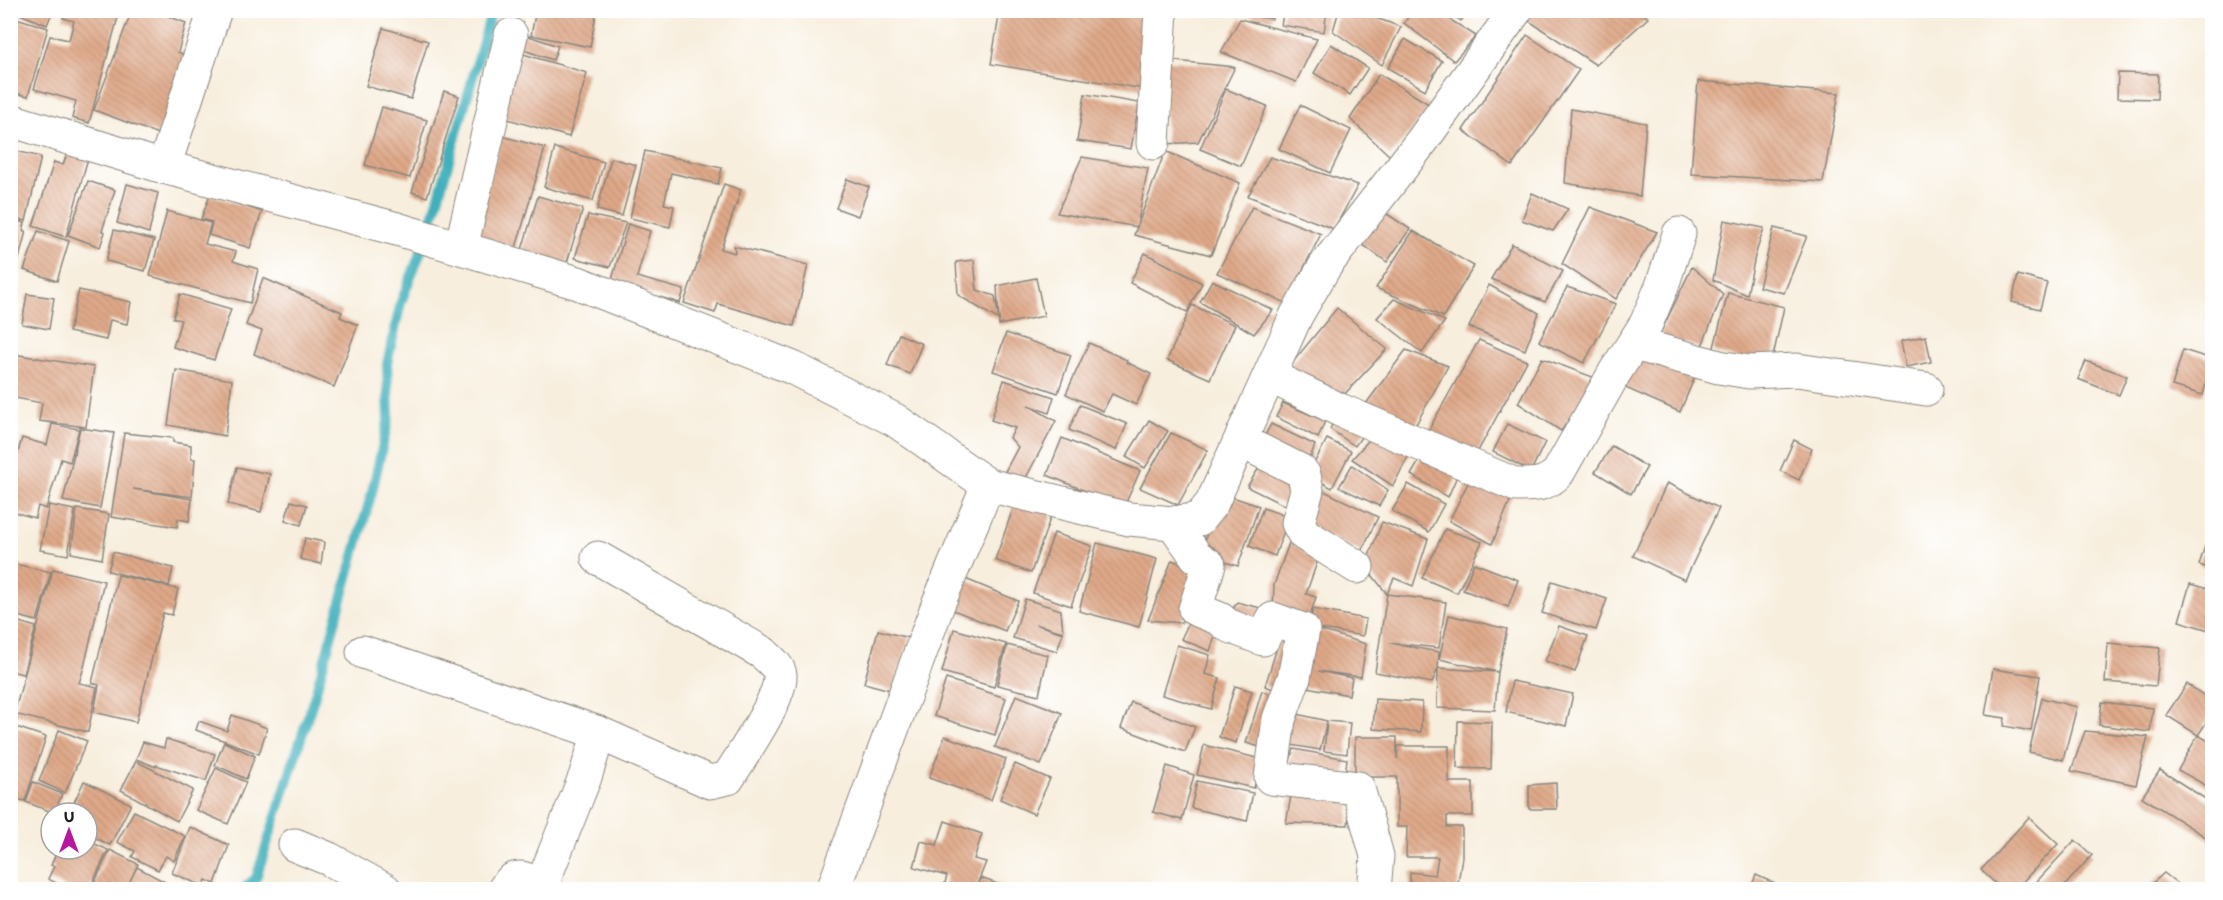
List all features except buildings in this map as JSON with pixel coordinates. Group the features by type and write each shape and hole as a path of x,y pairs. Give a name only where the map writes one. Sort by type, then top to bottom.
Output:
{"street":[{"path":"164,167 215,10"},
{"path":"1153,143 1161,10"},
{"path":"10,120 164,167 397,229 578,283 793,369 895,420 988,485 1129,519 1173,524 1199,519 1212,503 1296,316 1325,266 1422,141 1516,10"},
{"path":"455,246 511,35"},
{"path":"1270,376 1340,410 1516,485 1549,483 1558,474 1615,372 1635,344 1662,286 1679,234"},
{"path":"1635,344 1719,367 1749,372 1797,370 1926,390"},
{"path":"1241,441 1301,471 1307,483 1298,523 1304,534 1357,567"},
{"path":"833,890 939,602 988,485"},
{"path":"1173,524 1196,556 1209,566 1195,609 1263,639 1273,619 1303,630 1294,678 1279,719 1271,778 1358,788 1377,856 1374,890"},
{"path":"363,652 599,733 710,782 728,778 776,697 780,674 763,653 598,558"},
{"path":"504,890 509,880 515,877 544,888 599,733"},
{"path":"295,845 385,890"}],"waterway":[{"path":"242,890 256,878 314,698 372,492 389,417 387,364 401,302 429,231 492,10"}]}
